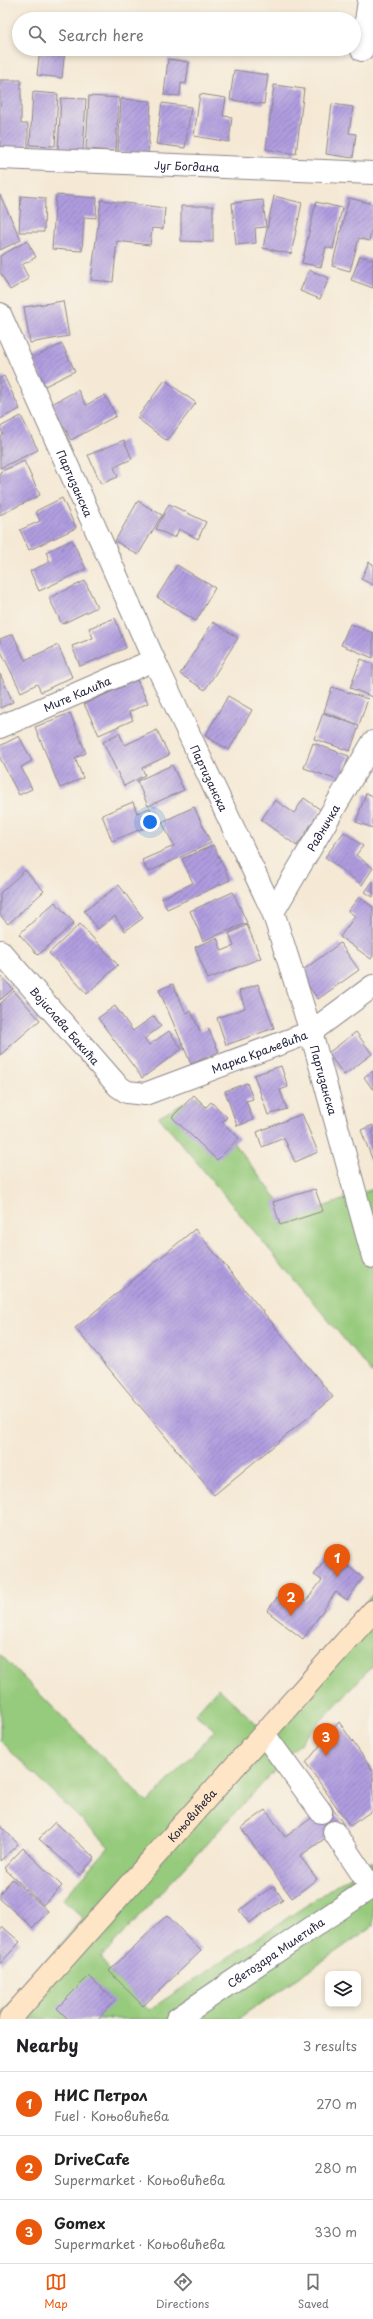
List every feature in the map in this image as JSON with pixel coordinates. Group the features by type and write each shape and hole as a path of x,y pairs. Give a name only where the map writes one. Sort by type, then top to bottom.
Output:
{"main road":[{"name":"Коњовићева","path":"10,2019 373,1611"}],"street":[{"path":"362,50 369,0"},
{"name":"Југ Богдана","path":"0,158 373,173"},
{"name":"Партизанска","path":"0,314 154,660 273,912 311,1032 373,1257"},
{"name":"Мите Калића","path":"0,727 154,660"},
{"name":"Радничка","path":"273,912 373,742"},
{"name":"Војислава Бакића","path":"0,950 118,1086 135,1094"},
{"name":"Марка Краљевића","path":"135,1094 145,1094 311,1032 373,986"},
{"path":"264,1734 321,1812"},
{"path":"334,1832 372,1886"},
{"name":"Светозара Милетића","path":"177,2019 372,1886"}],"green space":[{"path":"197,1096 292,1218 373,1189 373,1374 159,1117"},
{"path":"373,1594 373,1665 101,1957 109,1971 149,2010 373,1861 373,1926 239,2019 0,2019 0,2015 83,1918 63,1899 109,1847 0,1741 0,1654 148,1803 215,1730 195,1714 218,1688 260,1727"}],"building":[{"path":"39,56 64,56 62,78 37,75"},
{"path":"168,59 189,62 186,84 181,83 180,96 164,95"},
{"path":"234,70 268,75 264,104 230,100"},
{"path":"0,80 21,80 21,124 28,124 28,151 0,151"},
{"path":"274,85 304,89 296,154 266,149"},
{"path":"33,92 58,94 55,146 30,145"},
{"path":"200,94 226,98 223,116 232,117 229,142 194,136"},
{"path":"89,96 119,98 116,151 86,149"},
{"path":"61,98 86,99 83,152 58,151"},
{"path":"121,99 151,101 148,154 118,152"},
{"path":"162,103 191,107 185,148 156,144"},
{"path":"332,104 353,107 349,133 356,134 353,158 326,154"},
{"path":"0,195 21,240 0,250"},
{"path":"56,195 97,198 96,218 84,217 82,251 52,249"},
{"path":"21,196 45,198 44,232 19,232"},
{"path":"274,196 302,203 291,254 263,248"},
{"path":"349,198 373,204 373,224 369,241 359,238 350,271 332,266"},
{"path":"101,200 165,208 163,229 152,228 150,245 117,241 113,282 91,280"},
{"path":"263,200 266,227 255,228 256,243 236,245 232,203"},
{"path":"316,202 342,208 333,249 326,247 321,267 302,263"},
{"path":"181,206 213,206 213,242 181,241"},
{"path":"27,241 36,257 22,265 29,279 10,290 0,272 0,256"},
{"path":"360,256 373,260 373,288 351,280"},
{"path":"309,270 329,278 320,299 300,291"},
{"path":"63,301 69,336 30,343 24,307"},
{"path":"62,344 75,371 45,386 32,358"},
{"path":"4,376 20,409 0,419 0,378"},
{"path":"165,380 196,403 167,441 137,418"},
{"path":"78,390 86,405 105,395 116,416 71,440 52,404"},
{"path":"21,416 38,450 0,468 0,436 3,434 0,427"},
{"path":"124,440 132,459 114,467 118,477 101,484 88,455"},
{"path":"24,461 40,495 0,515 0,472"},
{"path":"62,498 76,528 29,550 20,530 40,521 36,511"},
{"path":"138,501 162,515 138,555 115,541"},
{"path":"169,504 206,522 198,539 179,529 175,538 156,529"},
{"path":"72,540 86,569 39,591 30,571 50,562 46,552"},
{"path":"369,562 373,564 373,585 361,579"},
{"path":"177,565 215,588 196,621 157,597"},
{"path":"85,581 97,607 62,624 49,598"},
{"path":"115,618 126,648 80,666 72,646 93,638 89,628"},
{"path":"213,622 238,638 205,690 180,674"},
{"path":"350,624 373,633 373,658 341,645"},
{"path":"13,634 25,660 58,645 72,677 41,692 37,684 21,692 0,649 0,639"},
{"path":"361,659 373,664 373,697 350,688"},
{"path":"0,674 13,702 0,708"},
{"path":"137,680 148,703 129,712 133,720 99,735 84,704"},
{"path":"332,687 368,699 359,725 324,712"},
{"path":"228,696 252,710 229,750 205,736"},
{"path":"70,713 86,753 75,758 83,778 60,788 35,727"},
{"path":"323,713 359,726 350,751 314,739"},
{"path":"157,730 169,755 142,768 145,775 124,786 103,742 119,733 125,745"},
{"path":"19,736 32,761 21,767 32,789 19,795 0,758 0,746"},
{"path":"313,743 349,756 340,781 304,768"},
{"path":"172,765 184,790 148,806 137,781"},
{"path":"366,793 373,796 373,828 356,822"},
{"path":"304,798 321,810 297,846 261,820 275,800 294,813"},
{"path":"133,802 137,813 150,808 156,823 112,841 102,815"},
{"path":"194,807 211,843 148,872 142,860 174,846 162,822"},
{"path":"344,832 363,846 356,855 373,868 362,885 325,857"},
{"path":"213,845 230,880 167,909 162,898 193,883 182,859"},
{"path":"25,870 44,891 8,924 0,915 0,893"},
{"path":"373,881 373,897 365,892"},
{"path":"119,885 143,918 125,931 115,916 98,929 84,911"},
{"path":"233,892 247,923 203,941 190,911"},
{"path":"359,897 373,907 373,956 371,959 340,937 355,916 348,911"},
{"path":"55,902 74,923 38,955 19,934"},
{"path":"80,924 118,965 87,994 49,953"},
{"path":"247,925 261,958 208,979 195,947 217,938 222,951 234,946 229,933"},
{"path":"340,943 359,970 318,999 299,973"},
{"path":"0,975 13,989 0,1000"},
{"path":"173,984 186,1013 191,1011 200,1031 208,1028 219,1052 191,1064 159,990"},
{"path":"258,984 274,1028 226,1045 217,1018 245,1008 239,991"},
{"path":"14,991 40,1020 0,1055 0,1004"},
{"path":"115,1006 133,1031 154,1016 161,1026 144,1039 149,1045 169,1031 182,1049 142,1078 98,1018"},
{"path":"356,1032 372,1054 344,1075 328,1053"},
{"path":"281,1066 288,1087 280,1090 287,1109 268,1115 254,1075"},
{"path":"373,1071 373,1090 364,1077"},
{"path":"247,1083 253,1099 246,1101 253,1120 237,1126 225,1091"},
{"path":"194,1095 206,1107 211,1102 227,1117 222,1122 239,1138 217,1160 172,1117"},
{"path":"302,1114 318,1152 295,1162 284,1138 262,1147 257,1132"},
{"path":"373,1125 373,1161 361,1130"},
{"path":"315,1189 323,1211 280,1225 273,1202"},
{"path":"195,1229 333,1397 214,1495 75,1328"},
{"path":"331,1553 363,1578 347,1600 336,1592 303,1639 267,1611 286,1586 306,1601 322,1580 314,1575"},
{"path":"339,1722 373,1771 373,1810 350,1826 306,1763"},
{"path":"330,1805 344,1825 300,1856 317,1879 292,1898 241,1828 266,1810 285,1837"},
{"path":"55,1822 95,1858 80,1875 39,1839"},
{"path":"0,1825 18,1844 0,1861"},
{"path":"23,1848 62,1886 43,1905 4,1868"},
{"path":"12,1879 48,1911 33,1928 0,1899 0,1893"},
{"path":"274,1886 283,1900 249,1923 239,1910"},
{"path":"167,1915 201,1951 143,2006 109,1971"},
{"path":"3,1927 20,1942 0,1964 0,1931"},
{"path":"89,1976 115,2001 98,2019 68,2019 57,2008"}],"place":[{"name":"НИС Петрол","path":"337,1577"},
{"name":"DriveCafe","path":"291,1616"},
{"name":"Gomex","path":"326,1756"}]}
